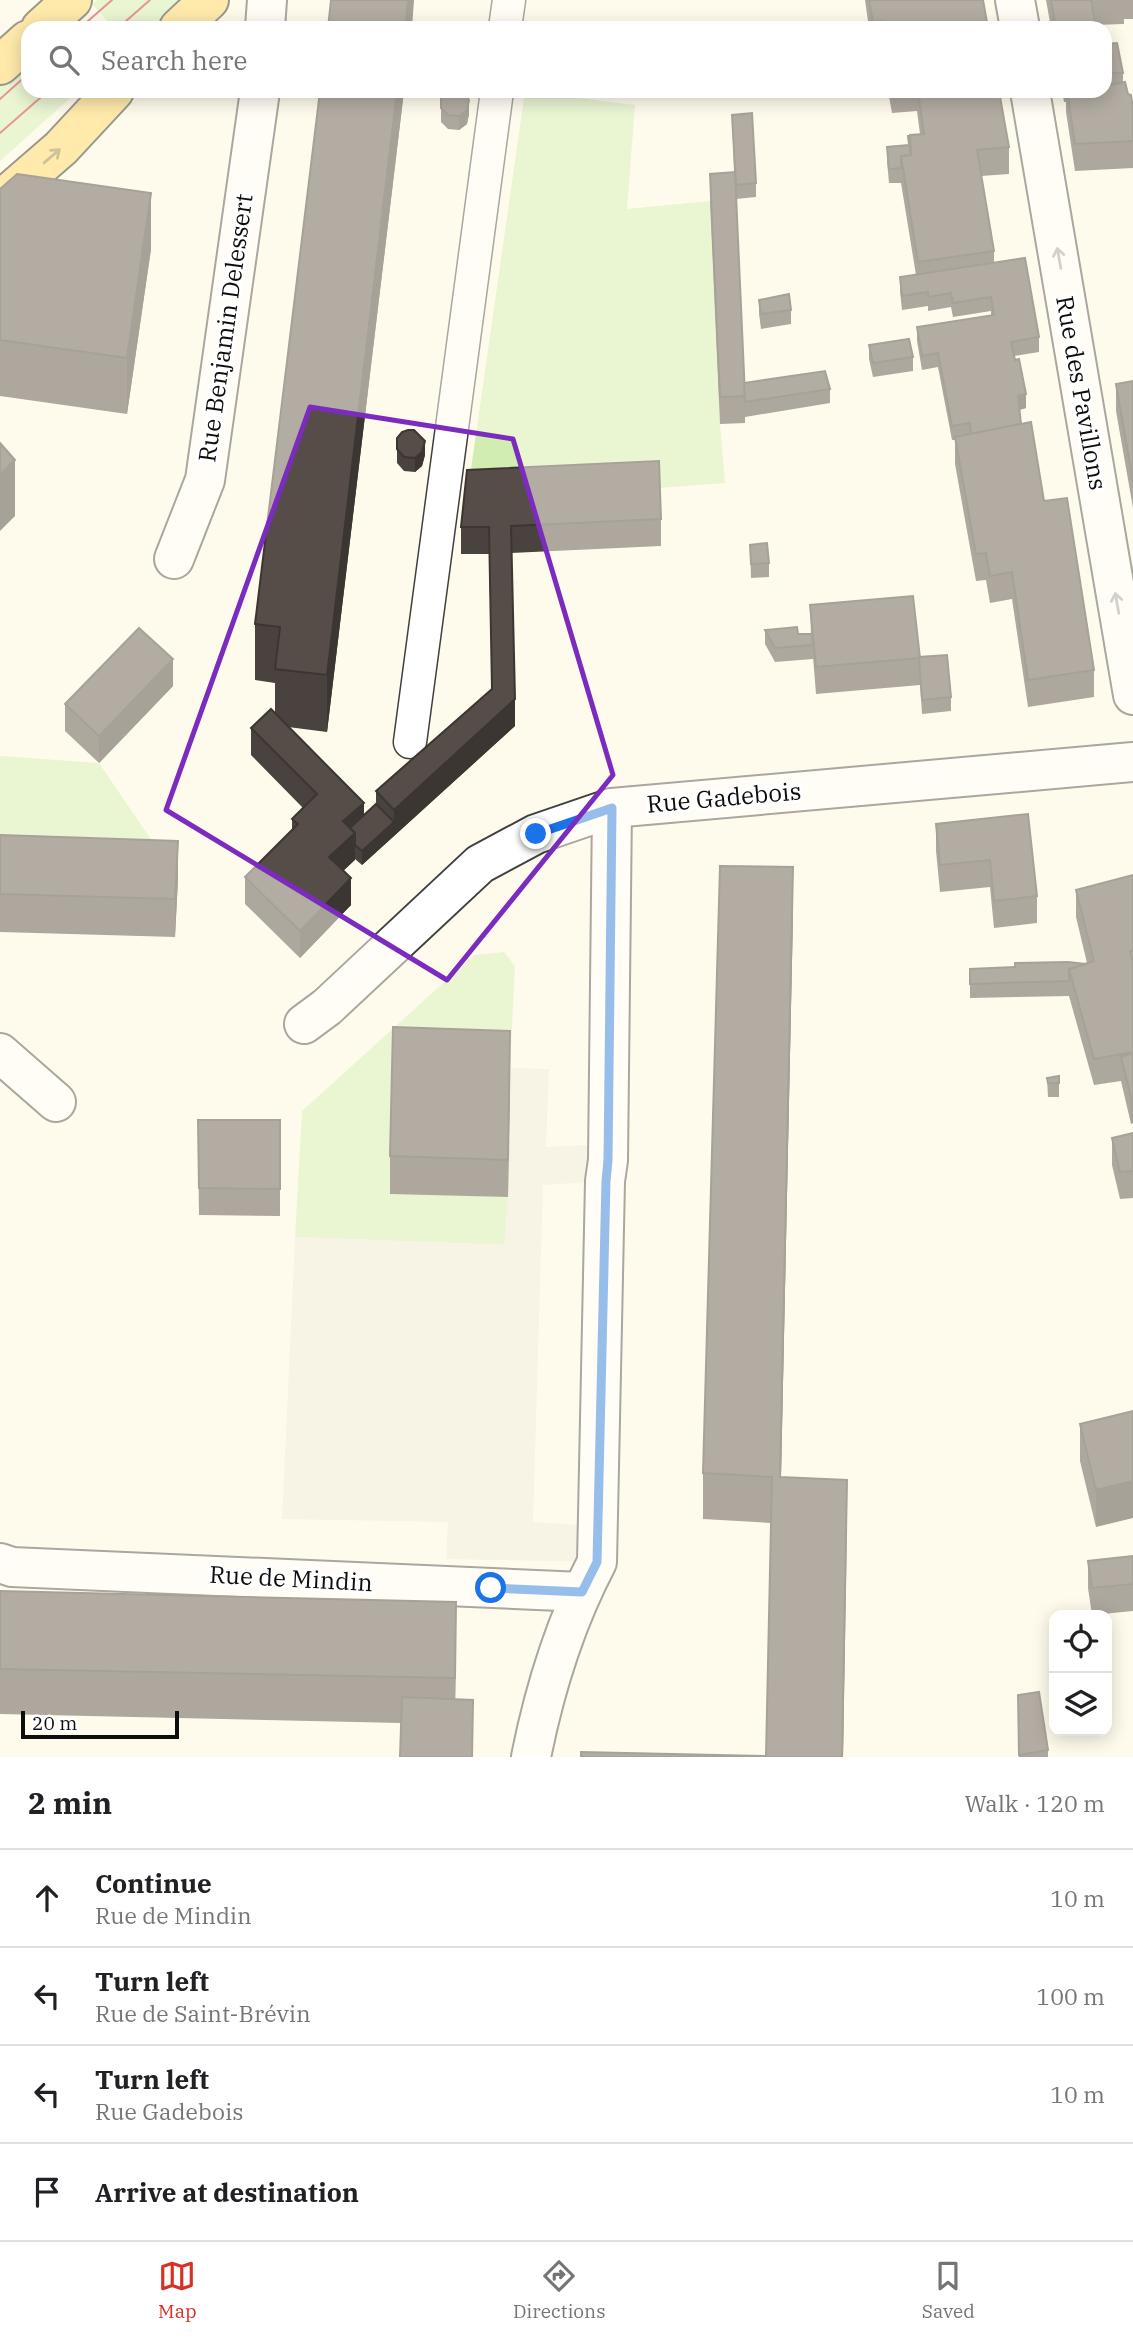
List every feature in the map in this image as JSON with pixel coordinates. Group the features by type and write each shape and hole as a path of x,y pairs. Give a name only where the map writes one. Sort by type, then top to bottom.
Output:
{"main road":[{"path":"49,21 72,0"},
{"path":"186,21 209,0"},
{"path":"0,65 21,46"},
{"path":"0,201 61,148 107,98"}],"street":[{"path":"1015,0 1019,21"},
{"name":"Rue Benjamin Delessert","path":"174,559 205,480 259,98"},
{"name":"Rue des Pavillons","path":"1031,98 1133,695"},
{"name":"Rue Gadebois","path":"304,1024 327,1007 480,864 536,834 612,808 1133,762"},
{"path":"531,1757 539,1716 582,1592 597,1562 608,1160 612,808"},
{"path":"0,1053 56,1102"},
{"name":"Rue de Mindin","path":"0,1563 26,1567 582,1592"}],"lane":[{"path":"506,21 509,0"},
{"path":"410,742 496,98"}],"highlighted area":[{"path":"310,407 513,439 613,775 447,980 166,810"}],"green space":[{"path":"97,0 183,0 160,21 108,21 92,4"},
{"path":"21,68 21,98 70,98 0,161 0,86"},
{"path":"524,98 580,98 635,105 627,209 710,201 725,483 467,497"},
{"path":"0,756 99,763 178,879 0,873"},
{"path":"504,952 515,966 510,1068 393,1065 390,1193 508,1197 505,1245 295,1237 302,1111 474,955"}],"shaded area":[{"path":"510,1068 549,1069 546,1147 608,1144 605,1181 543,1185 533,1522 598,1526 597,1562 446,1559 448,1522 282,1519 295,1237 504,1245 508,1197"}],"building":[{"path":"331,0 408,0 406,21 329,21"},
{"path":"869,0 983,0 987,21 881,21 873,21"},
{"path":"1051,0 1091,0 1095,21 1055,21"},
{"path":"1112,43 1117,43 1123,73 1112,73"},
{"path":"1125,82 1133,108 1133,141 1075,144 1068,98 1112,98 1112,84"},
{"path":"319,98 396,98 327,675 275,669 280,627 255,624"},
{"path":"441,98 469,100 467,110 459,116 448,115 441,108"},
{"path":"919,98 1000,98 1009,147 977,150 994,251 918,262 901,156 911,155 910,135 924,134"},
{"path":"752,113 756,183 736,185 732,115"},
{"path":"910,136 910,155 901,156 901,168 889,169 887,147 909,145"},
{"path":"735,172 745,396 720,397 710,174"},
{"path":"17,174 151,193 127,358 0,340 0,189"},
{"path":"1025,258 1039,337 1011,342 1015,360 1019,359 1026,394 1018,396 1021,424 971,434 970,423 952,426 938,353 922,356 917,327 994,315 991,297 953,303 951,293 928,297 928,292 902,296 900,277"},
{"path":"789,294 791,310 761,314 759,300"},
{"path":"909,339 913,357 873,363 869,345"},
{"path":"825,371 830,389 745,402 744,383"},
{"path":"1133,381 1133,482 1116,384"},
{"path":"1031,422 1044,501 1067,498 1094,670 1028,680 1012,572 990,576 986,553 976,554 955,437"},
{"path":"408,430 414,430 425,441 422,452 415,458 404,457 397,449 397,438"},
{"path":"0,443 15,460 0,475"},
{"path":"659,461 661,519 511,526 515,699 394,810 376,791 492,689 489,527 461,527 467,470"},
{"path":"767,543 769,563 751,564 750,545"},
{"path":"913,596 920,658 816,667 810,605"},
{"path":"797,627 798,634 812,634 813,645 775,648 765,630"},
{"path":"139,628 173,659 99,736 65,704"},
{"path":"947,655 951,697 922,700 919,657"},
{"path":"271,709 364,803 343,821 355,833 329,857 351,878 300,931 245,877 298,824 292,819 317,794 251,728"},
{"path":"376,804 394,822 362,851 355,845 355,833 350,828"},
{"path":"1028,814 1037,896 994,901 990,860 940,865 936,824"},
{"path":"0,835 178,841 175,899 0,894"},
{"path":"720,866 793,867 780,1477 847,1480 842,1757 581,1757 581,1752 766,1756 772,1477 703,1473"},
{"path":"1133,875 1133,951 1130,951 1133,963 1133,1052 1094,1059 1069,969 1094,961 1076,890"},
{"path":"1015,963 1086,964 1069,969 1069,981 970,984 970,969 1015,967"},
{"path":"393,1027 510,1031 508,1160 390,1156"},
{"path":"1133,1053 1133,1096 1131,1097 1121,1057"},
{"path":"1059,1076 1059,1083 1048,1083 1047,1078"},
{"path":"198,1120 280,1120 280,1189 199,1188"},
{"path":"1133,1133 1133,1171 1120,1172 1112,1138"},
{"path":"1133,1411 1133,1481 1096,1490 1080,1424"},
{"path":"1133,1556 1133,1584 1092,1588 1088,1561"},
{"path":"0,1591 456,1602 455,1678 0,1669"},
{"path":"1039,1692 1048,1750 1019,1755 1018,1695"},
{"path":"402,1697 473,1700 472,1757 400,1757"}],"tram line":[{"path":"88,21 112,0"},
{"path":"126,21 150,0"},
{"path":"0,99 21,80"},
{"path":"0,133 40,98"}],"route":[{"path":"491,1588 582,1592 597,1562 608,1160 612,808 536,834"}]}
